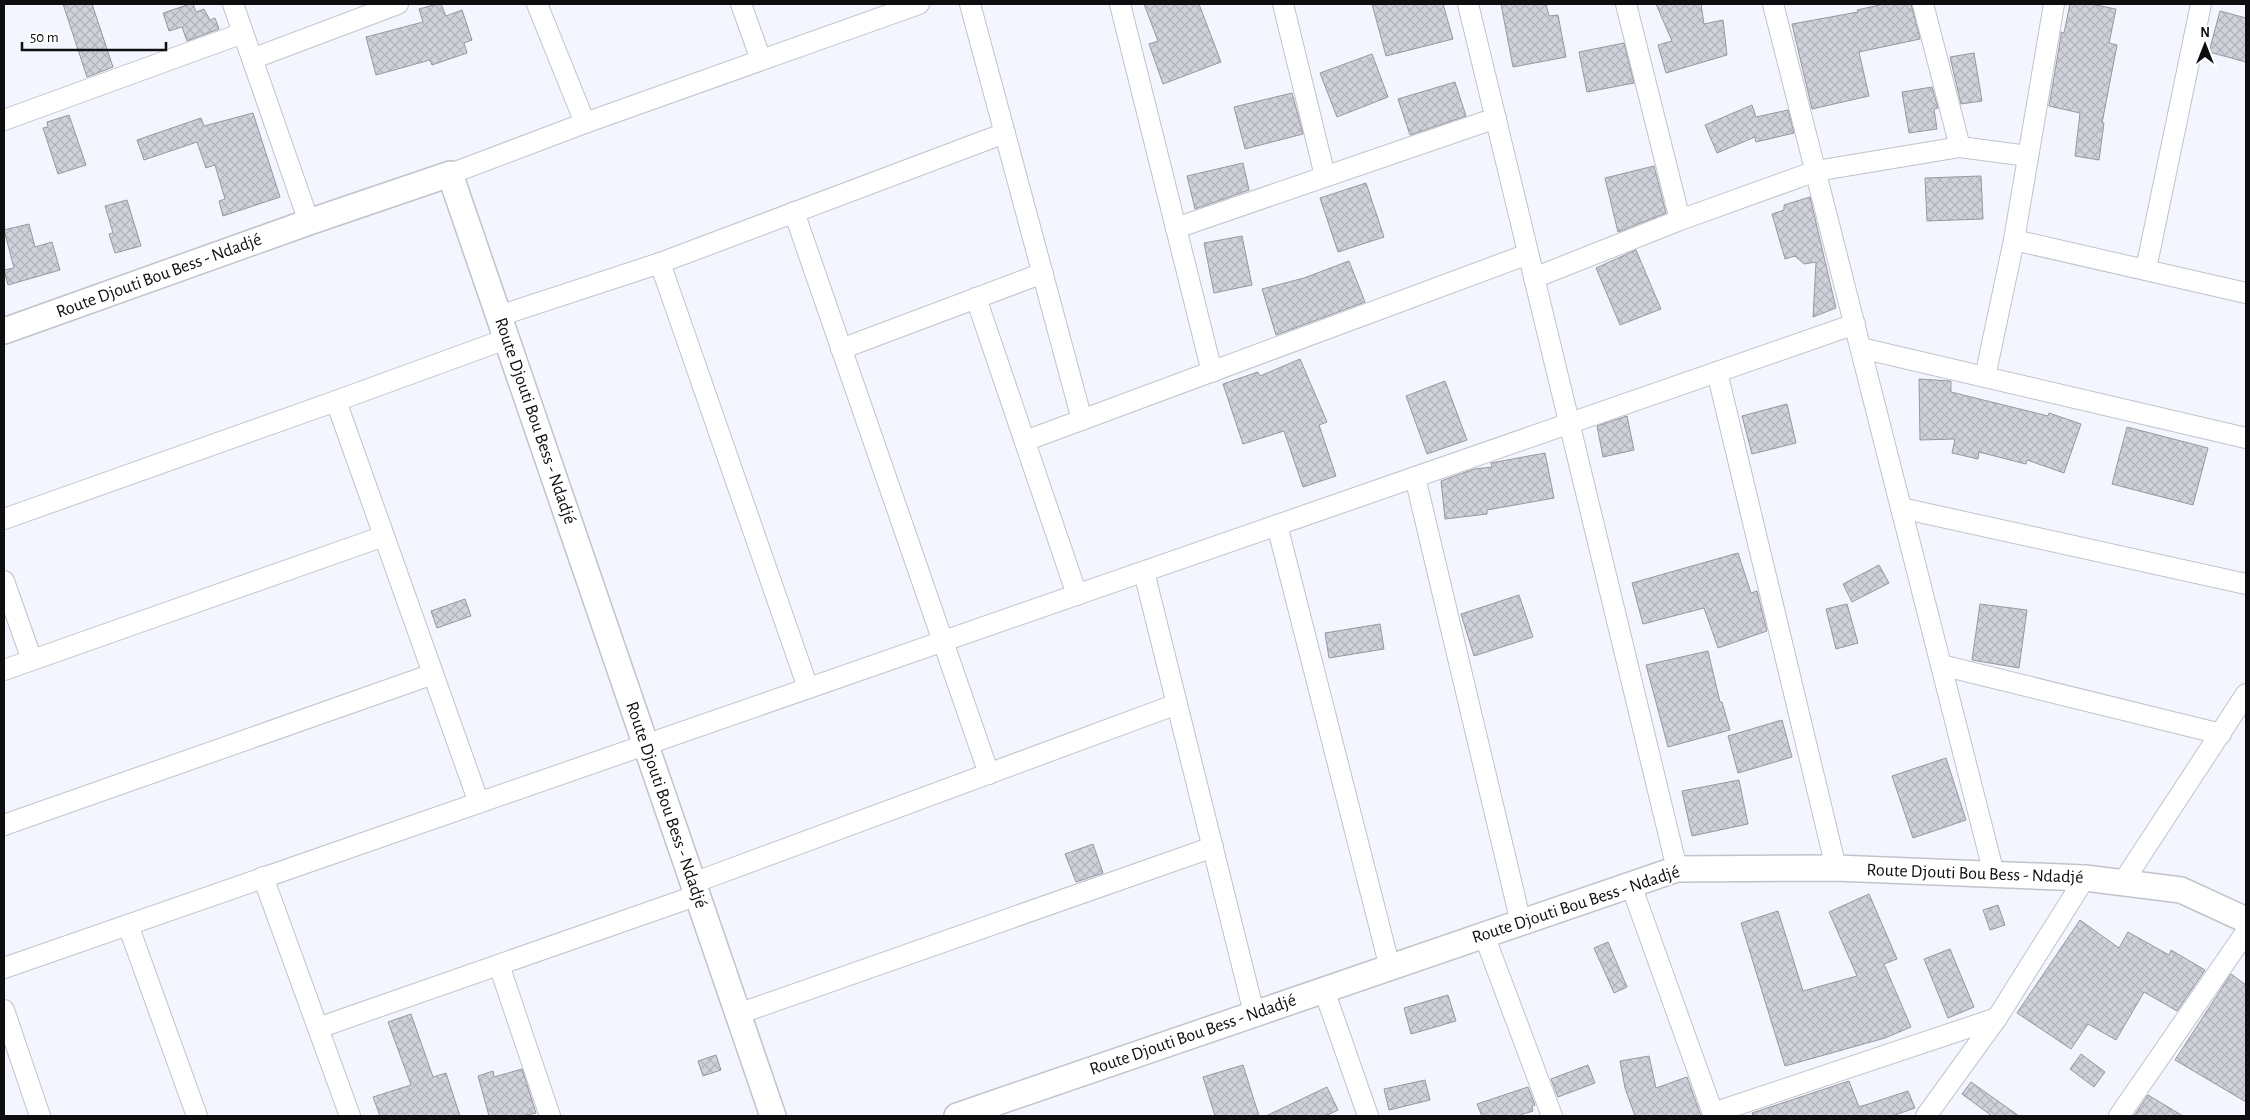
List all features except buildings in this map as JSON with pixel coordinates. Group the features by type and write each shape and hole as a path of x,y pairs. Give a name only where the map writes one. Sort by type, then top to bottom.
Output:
{"main road":[{"name":"Route Djouti Bou Bess - Ndadjé","path":"4,331 450,174 773,1116"},
{"name":"Route Djouti Bou Bess - Ndadjé","path":"968,1114 1254,1012 1390,968 1677,869 1836,868 2085,878 2181,890 2246,920"}],"street":[{"path":"233,4 310,222"},
{"path":"252,59 398,4"},
{"path":"537,4 585,124"},
{"path":"741,4 761,60"},
{"path":"450,174 919,4"},
{"path":"970,4 1082,420"},
{"path":"1120,4 1212,372"},
{"path":"1282,4 1325,176"},
{"path":"1468,4 1677,869"},
{"path":"1626,4 1680,220"},
{"path":"1773,4 1994,874"},
{"path":"1922,4 1960,147"},
{"path":"1985,377 2014,240 2054,4"},
{"path":"2146,269 2201,4"},
{"path":"4,120 243,33"},
{"path":"1176,228 1496,118"},
{"path":"4,518 336,401 502,327 660,263 1005,133"},
{"path":"1534,278 1680,220 1816,171 1960,147 2028,156"},
{"path":"794,212 989,774"},
{"path":"2014,240 2146,269 2246,294"},
{"path":"1025,441 1528,254"},
{"path":"660,263 808,688"},
{"path":"841,349 1043,273"},
{"path":"976,298 1077,594"},
{"path":"4,968 1855,324"},
{"path":"1861,348 2246,438"},
{"path":"1717,372 1836,868"},
{"path":"336,401 479,803"},
{"path":"1415,477 1521,923"},
{"path":"1901,508 2246,584"},
{"path":"1277,525 1390,968"},
{"path":"4,670 384,536"},
{"path":"1144,572 1254,1012"},
{"path":"4,581 32,660"},
{"path":"1941,665 2221,734"},
{"path":"4,825 433,674"},
{"path":"2123,882 2246,694"},
{"path":"318,1028 499,965 989,774 1177,704"},
{"path":"738,1014 1213,847"},
{"path":"263,877 350,1116"},
{"path":"1926,1116 1997,1018 2085,878"},
{"path":"1631,886 1714,1115 1997,1018"},
{"path":"128,924 197,1116"},
{"path":"2119,1116 2246,932"},
{"path":"1484,935 1552,1116"},
{"path":"499,965 550,1116"},
{"path":"1324,990 1368,1116"},
{"path":"4,1010 40,1116"}]}
